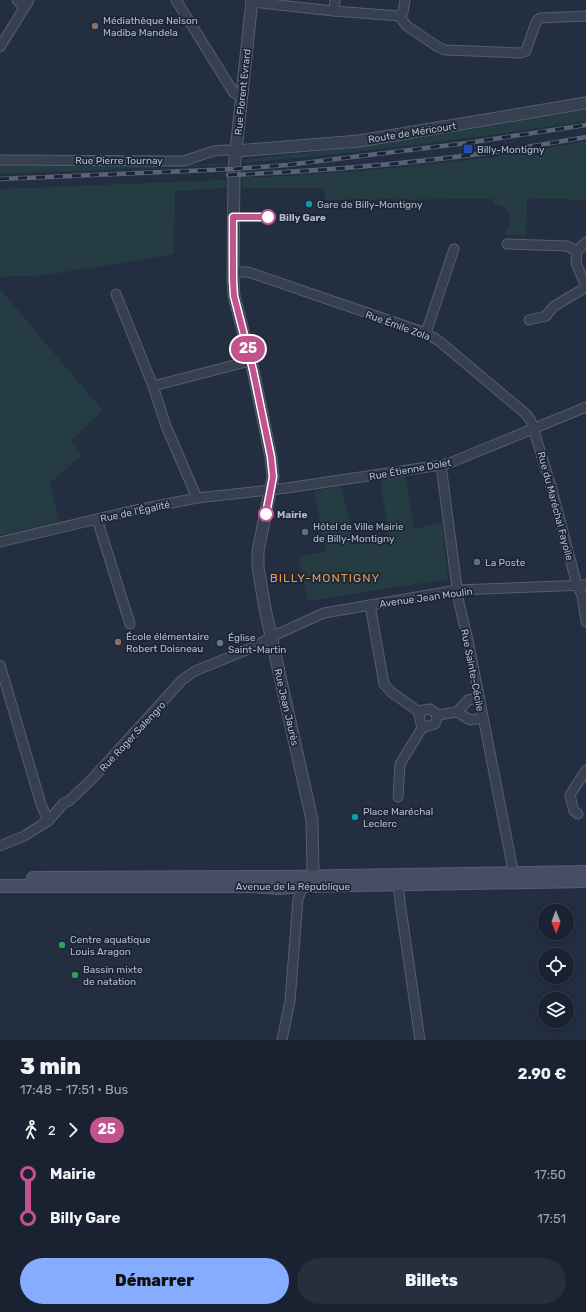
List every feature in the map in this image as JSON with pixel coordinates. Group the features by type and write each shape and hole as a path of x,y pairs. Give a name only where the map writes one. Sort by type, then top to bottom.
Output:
{"main road":[{"name":"Avenue de la République","path":"513,878 586,872"},
{"name":"Avenue de la République","path":"0,878 306,882 513,878 586,881"},
{"name":"Avenue de la République","path":"0,886 250,886 280,888 306,882"}],"street":[{"path":"17,0 24,8"},
{"path":"0,47 29,0"},
{"path":"176,0 234,93 241,96"},
{"path":"334,11 335,0"},
{"path":"399,16 403,12 405,0"},
{"path":"252,1 334,11 399,16 407,26 438,47 452,51 521,53 526,51 536,22 540,18 586,16"},
{"name":"Rue Florent Evrard","path":"250,361 234,296 233,272 236,151 252,1"},
{"name":"Route de Méricourt","path":"236,151 359,141 586,103"},
{"name":"Rue Pierre Tournay","path":"0,160 183,160 214,151 236,151"},
{"path":"529,320 546,316 553,307 586,286 576,264 577,251 586,242"},
{"path":"507,244 567,246 577,251"},
{"path":"426,333 454,249"},
{"name":"Rue Émile Zola","path":"233,272 248,272 426,333 439,341 526,414 534,428"},
{"path":"116,294 153,386 166,426 197,498"},
{"path":"153,386 250,361"},
{"name":"Rue Jean Jaurès","path":"250,361 271,457 273,477 258,551 258,567 264,609 312,820 313,870 306,882"},
{"name":"Rue Étienne Dolet","path":"271,490 441,465 452,462 586,407"},
{"name":"Rue du Maréchal Fayolle","path":"534,428 581,585 586,622"},
{"name":"Rue Sainte-Cécile","path":"441,465 457,590 513,878"},
{"name":"Rue de l'Égalité","path":"0,542 97,519 197,498 271,490"},
{"path":"97,519 130,624"},
{"name":"Avenue Jean Moulin","path":"271,637 324,613 457,590 581,585"},
{"path":"370,605 384,684 391,692 418,711 422,728"},
{"name":"Rue Roger Salengro","path":"0,846 24,836 48,821 64,803 69,801 92,779 182,680 195,671 256,646 271,637"},
{"path":"0,666 3,686 40,804 48,821"},
{"path":"418,711 430,709 438,715 457,712 468,700 479,698"},
{"path":"457,712 470,720 483,718"},
{"path":"398,797 400,764 422,728 435,724 438,715"},
{"path":"578,814 574,811 570,795 586,770"},
{"path":"398,880 420,1040"},
{"path":"282,1040 290,1001 298,899 306,882"}],"green space":[{"path":"586,110 586,121 414,145 242,163 247,159 359,147"},
{"path":"586,141 586,200 527,198 526,236 506,235 505,233 510,223 508,211 500,205 494,205 493,199 325,200 325,188 242,188 242,178 414,166 543,149"},
{"path":"0,163 188,163 196,165 226,163 226,165 0,174"},
{"path":"226,180 226,188 175,191 174,254 46,275 0,277 0,189"},
{"path":"0,289 103,411 70,441 82,455 50,483 59,522 0,535"},
{"path":"405,475 414,529 442,522 448,579 308,601 298,557 326,551 314,491 341,486 355,545 389,536 380,480"}],"railway":[{"path":"0,179 234,169 287,165 467,143 586,125"},
{"path":"228,175 363,167 497,152 586,137"}],"bus line":[{"name":"25","path":"266,514 273,477 271,457 253,370 234,296 233,217 268,217"}],"place":[{"name":"Médiathèque Nelson Madiba Mandela","path":"95,26"},
{"name":"Billy-Montigny","path":"468,149"},
{"name":"Gare de Billy-Montigny","path":"309,204"},
{"name":"Billy Gare","path":"268,217"},
{"name":"Mairie","path":"266,514"},
{"name":"Hôtel de Ville Mairie de Billy-Montigny","path":"305,532"},
{"name":"La Poste","path":"477,562"},
{"name":"École élémentaire Robert Doisneau","path":"118,642"},
{"name":"Église Saint-Martin","path":"220,643"},
{"name":"Place Maréchal Leclerc","path":"355,817"},
{"name":"Centre aquatique Louis Aragon","path":"62,945"},
{"name":"Bassin mixte de natation","path":"75,975"}],"district":[{"name":"BILLY-MONTIGNY","path":"325,578"}]}
